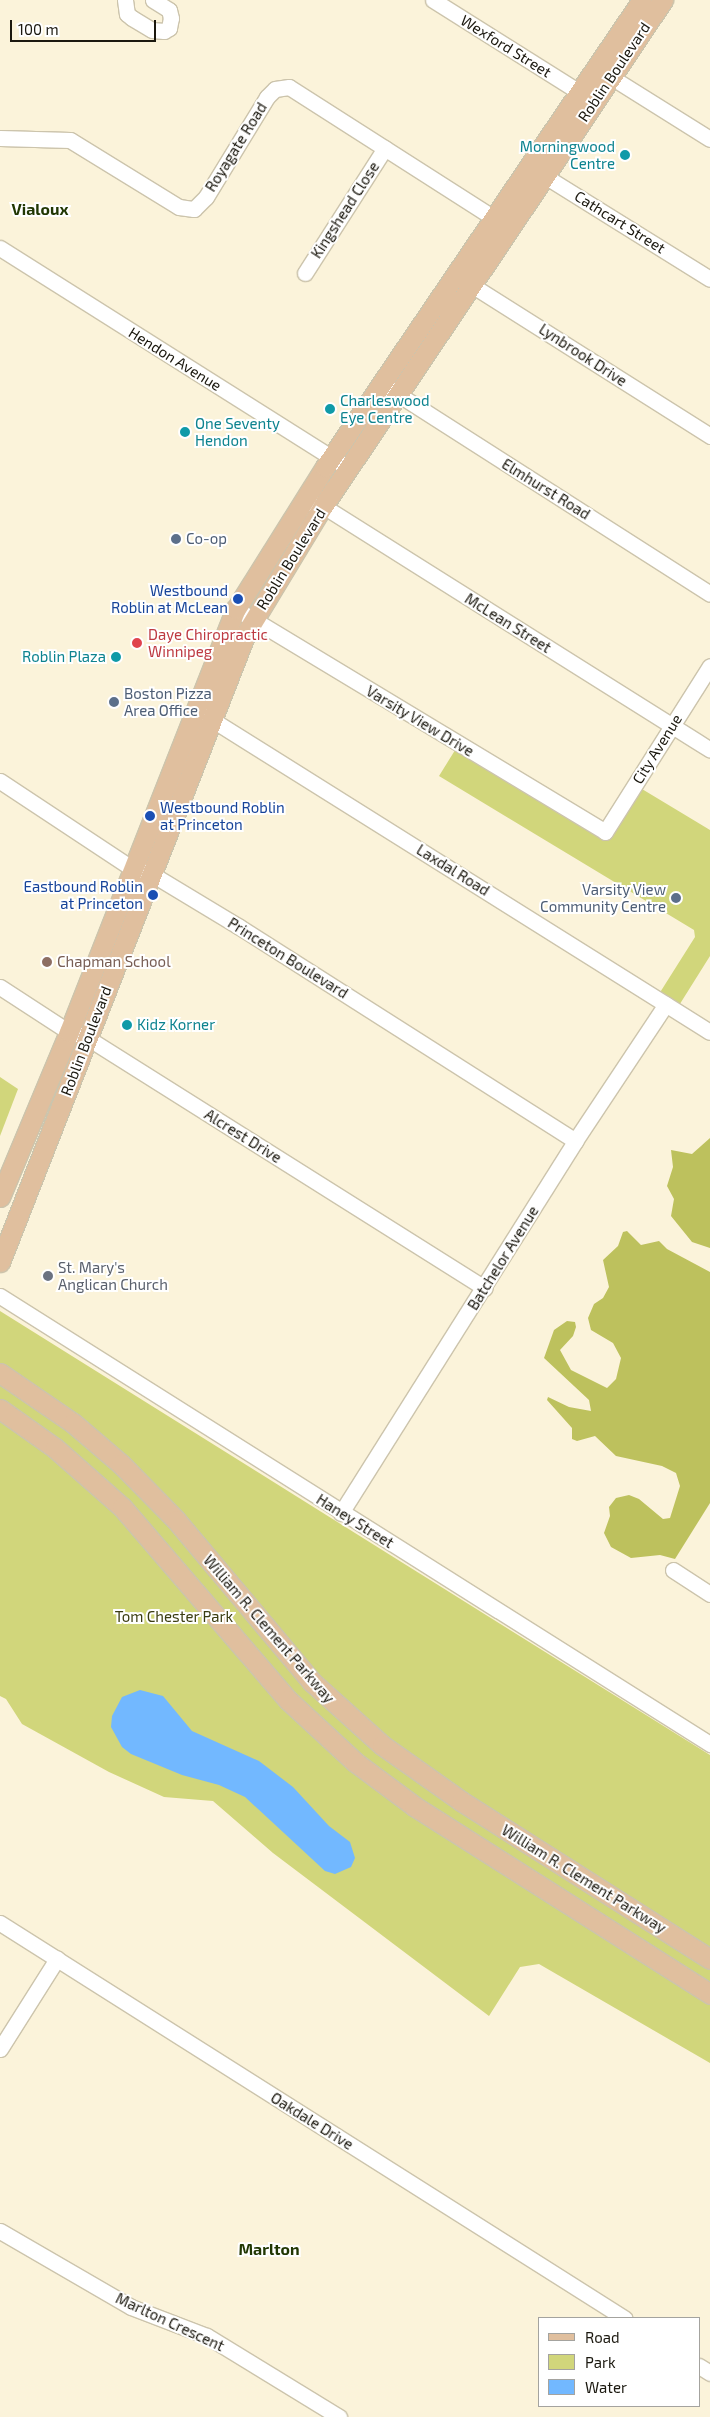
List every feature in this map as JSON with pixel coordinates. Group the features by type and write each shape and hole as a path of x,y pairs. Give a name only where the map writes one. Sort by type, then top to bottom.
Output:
{"main road":[{"name":"Roblin Boulevard","path":"0,1262 78,1034 203,714 236,609 332,458 495,218 537,171 603,72 642,0"},
{"name":"Roblin Boulevard","path":"203,714 253,619 323,506 510,229 537,171 579,92 603,72 663,0"},
{"name":"Roblin Boulevard","path":"0,1197 78,1034"},
{"path":"0,1365 24,1388"},
{"name":"William R. Clement Parkway","path":"0,1373 80,1429 128,1470 176,1520 312,1682 382,1745 460,1801 710,1959"},
{"name":"William R. Clement Parkway","path":"0,1409 36,1434 122,1507 288,1700 355,1762 414,1806 710,1994"},
{"path":"0,1420 36,1434"}],"street":[{"path":"124,0 132,18 152,30 164,31 169,28 171,18 169,10 153,0"},
{"name":"Wexford Street","path":"433,0 579,92"},
{"path":"603,72 710,139"},
{"name":"Royagate Road","path":"0,138 70,140 179,207 194,209 206,197 267,97 282,86 297,91 510,229"},
{"name":"Kingshead Close","path":"305,273 385,148"},
{"name":"Cathcart Street","path":"537,171 710,279"},
{"name":"Hendon Avenue","path":"0,248 349,469"},
{"name":"Lynbrook Drive","path":"456,276 710,436"},
{"name":"Elmhurst Road","path":"382,384 710,594"},
{"name":"McLean Street","path":"305,502 323,506 710,750"},
{"name":"Varsity View Drive","path":"236,609 605,832"},
{"name":"City Avenue","path":"605,832 710,666"},
{"name":"Laxdal Road","path":"203,714 710,1032"},
{"name":"Princeton Boulevard","path":"0,781 575,1141"},
{"name":"Alcrest Drive","path":"0,987 484,1288"},
{"name":"Batchelor Avenue","path":"341,1513 575,1141 666,1004"},
{"name":"Haney Street","path":"0,1296 341,1513 710,1744"},
{"path":"673,1570 710,1594"},
{"name":"Oakdale Drive","path":"0,1923 622,2317"},
{"path":"0,2050 57,1959"},
{"name":"Marlton Crescent","path":"0,2231 131,2307 207,2336 339,2417"}],"green space":[{"name":"Varsity View Community Centre","path":"457,747 607,836 637,786 710,830 710,956 678,1007 659,994 695,937 694,930 439,776"},
{"path":"0,1077 18,1089 0,1136"},
{"path":"710,1138 710,1248 692,1242 671,1216 674,1199 667,1186 673,1167 671,1150 692,1154"},
{"path":"627,1231 641,1245 659,1241 667,1249 710,1272 710,1503 675,1559 660,1555 631,1558 611,1547 604,1533 610,1516 609,1507 616,1498 629,1495 639,1499 663,1519 670,1518 680,1486 676,1473 662,1466 616,1456 595,1436 577,1441 572,1439 572,1428 547,1400 548,1397 569,1407 591,1411 589,1400 544,1358 554,1330 567,1321 575,1322 576,1327 573,1336 560,1350 571,1370 607,1388 616,1379 621,1358 613,1343 591,1330 588,1318 594,1304 603,1298 609,1287 603,1260 618,1246 623,1232"},
{"name":"Tom Chester Park","path":"0,1311 710,1755 710,2063 539,1964 520,1967 489,2016 273,1853 213,1801 164,1797 109,1772 22,1724 6,1699 0,1696"}],"water":[{"path":"140,1690 163,1696 192,1731 259,1761 293,1787 329,1826 350,1842 355,1858 351,1867 335,1874 325,1871 245,1797 219,1785 182,1775 131,1754 122,1747 111,1727 112,1716 122,1697"}],"place":[{"name":"Morningwood Centre","path":"625,155"},
{"name":"Charleswood Eye Centre","path":"330,409"},
{"name":"One Seventy Hendon","path":"185,432"},
{"name":"Co-op","path":"176,539"},
{"name":"Westbound Roblin at McLean","path":"238,599"},
{"name":"Daye Chiropractic Winnipeg","path":"137,643"},
{"name":"Roblin Plaza","path":"116,657"},
{"name":"Boston Pizza Area Office","path":"114,702"},
{"name":"Westbound Roblin at Princeton","path":"150,816"},
{"name":"Eastbound Roblin at Princeton","path":"153,895"},
{"name":"Varsity View Community Centre","path":"676,898"},
{"name":"Chapman School","path":"47,962"},
{"name":"Kidz Korner","path":"127,1025"},
{"name":"St. Mary's Anglican Church","path":"48,1276"}],"district":[{"name":"Vialoux","path":"40,209"},
{"name":"Marlton","path":"269,2249"}]}
